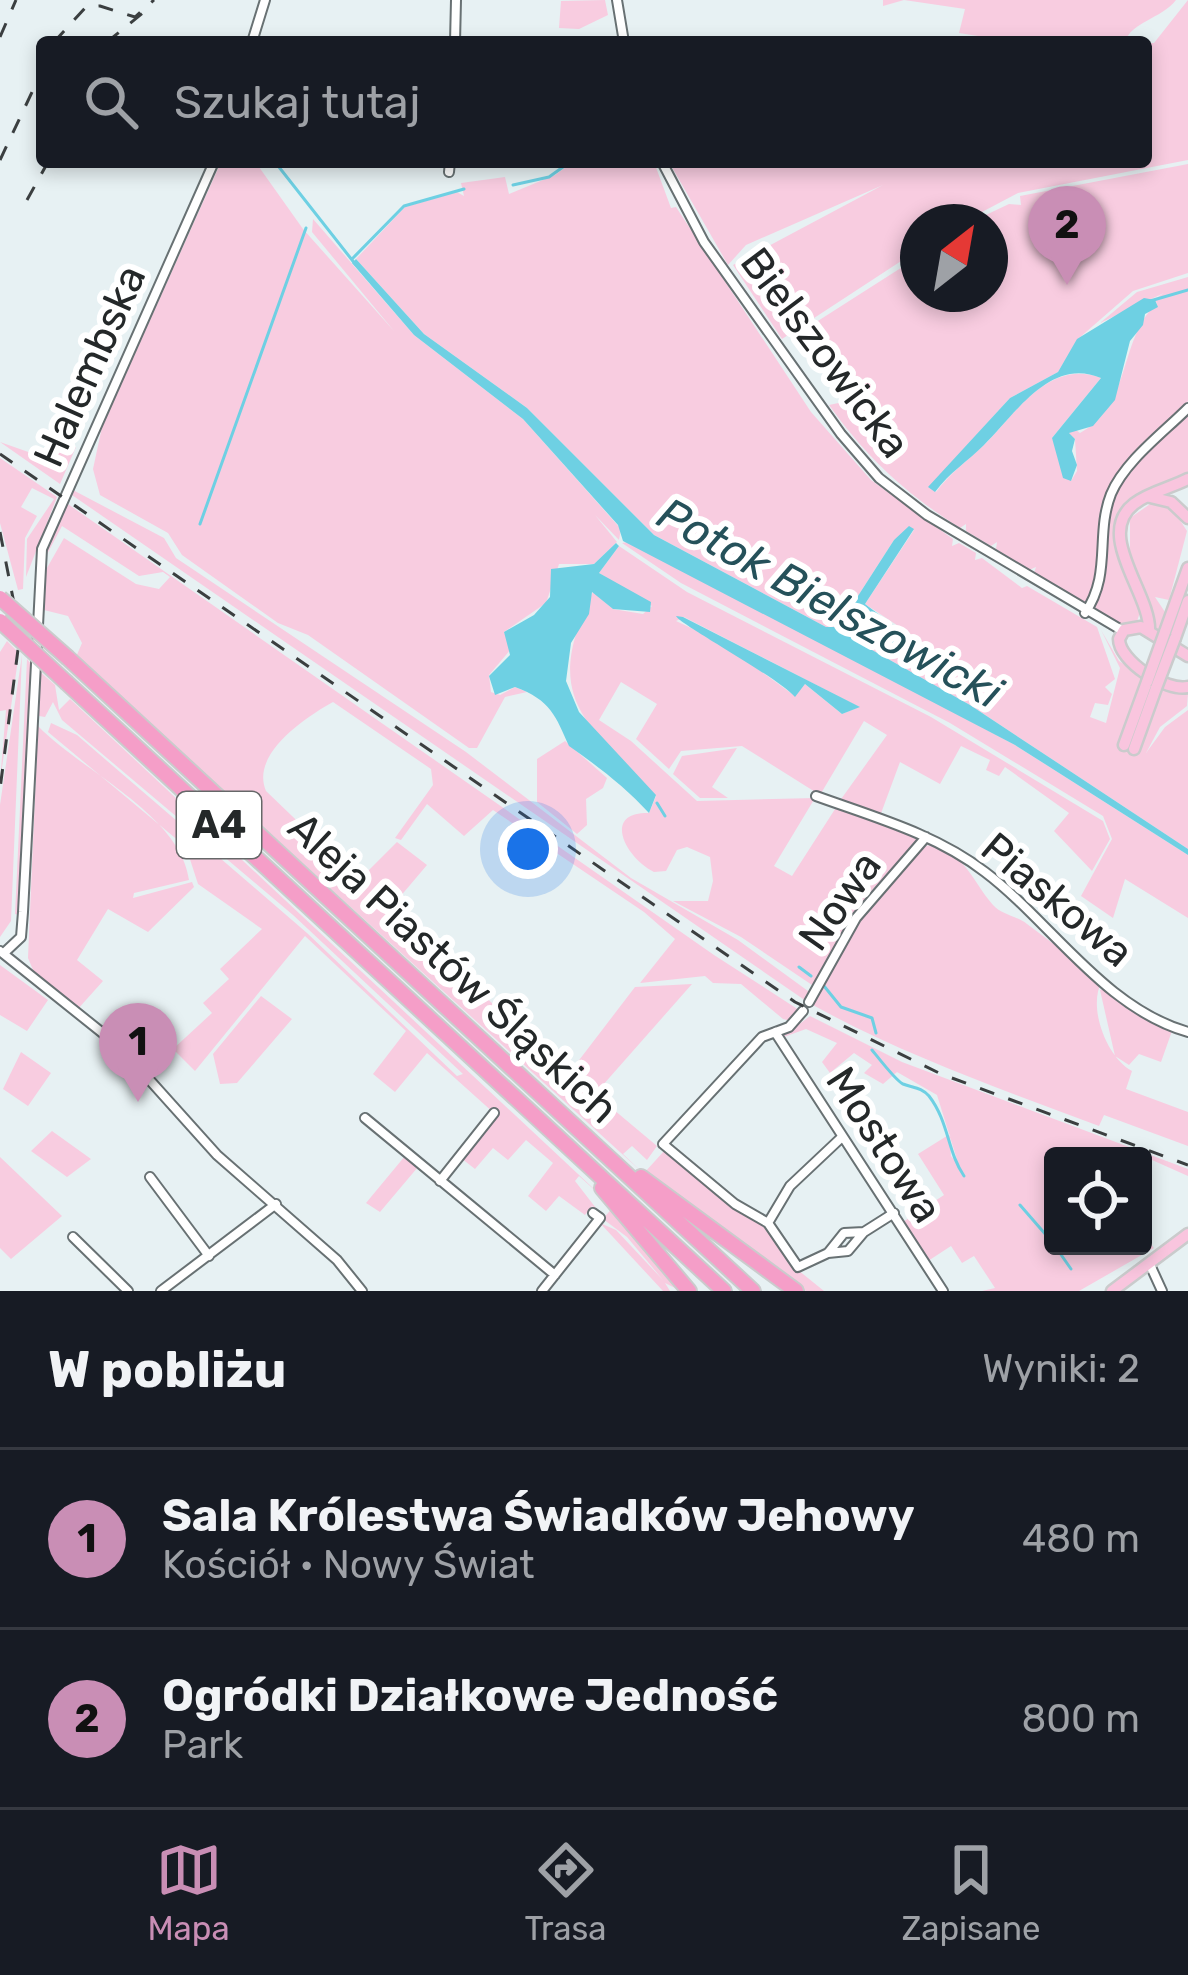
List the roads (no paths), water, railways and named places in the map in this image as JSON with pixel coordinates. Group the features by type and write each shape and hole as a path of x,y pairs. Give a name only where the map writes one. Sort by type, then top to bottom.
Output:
{"highway":[{"name":"Aleja Piastów Śląskich","path":"0,598 753,1291"},
{"name":"Aleja Piastów Śląskich","path":"0,621 724,1291"},
{"path":"575,1127 796,1291"},
{"path":"563,1143 688,1291"}],"main road":[{"path":"1145,630 1144,602 1120,530 1129,509 1188,479"},
{"path":"1147,497 1172,502 1188,518"},
{"path":"1129,747 1170,635 1188,568"},
{"path":"1170,635 1188,601"},
{"path":"1188,655 1145,630 1121,636 1125,657 1174,688 1188,687"},
{"path":"1112,1291 1151,1267 1188,1234"}],"street":[{"path":"254,36 265,0"},
{"path":"455,36 456,0"},
{"path":"617,0 623,36"},
{"name":"Halembska","path":"3,952 21,937 41,549 211,168"},
{"name":"Bielszowicka","path":"665,168 704,242 862,461 907,502 1121,636"},
{"path":"1084,613 1100,591 1112,492 1133,463 1188,409"},
{"name":"Piaskowa","path":"816,796 926,837 986,872 1107,982 1158,1019 1188,1032"},
{"name":"Nowa","path":"768,1223 735,1204 663,1144 762,1037 789,1027 806,1007 856,918 926,837"},
{"path":"3,952 17,970 120,1047 218,1155 276,1204 362,1291"},
{"name":"Mostowa","path":"775,1032 944,1291"},
{"path":"440,1181 494,1113"},
{"path":"364,1118 555,1275"},
{"path":"842,1137 790,1186 768,1223 798,1267 828,1253 848,1251 864,1232 894,1214"},
{"path":"150,1178 209,1256"},
{"path":"161,1291 276,1204"},
{"path":"542,1291 600,1218 593,1213"},
{"path":"828,1253 841,1235 864,1232"},
{"path":"73,1238 128,1291"},
{"path":"1151,1267 1162,1291"}],"water":[{"path":"356,259 424,334 527,408 654,535 826,627 838,627 894,540 909,526 914,529 865,604 929,652 900,651 854,633 856,641 970,705 1188,849 1188,855 1015,745 623,541 618,525 523,419 414,335 352,263"},
{"path":"1144,298 1155,300 1158,307 1145,314 1130,341 1115,400 1093,426 1069,433 1075,439 1072,451 1077,465 1071,481 1063,478 1052,438 1101,378 1083,373 1066,375 1035,392 935,492 928,487 1010,398 1058,372 1077,339"},
{"path":"616,543 619,546 599,573 651,602 650,612 613,609 592,592 589,614 571,643 566,681 579,712 656,795 649,813 569,746 544,704 515,687 495,695 489,676 510,655 504,632 534,615 550,597 551,569 594,564"},
{"path":"676,616 860,707 842,714 805,684 795,697"}],"waterway":[{"name":"Potok Bielszowicki","path":"280,168 356,265"},
{"path":"513,185 549,177 562,168"},
{"path":"353,258 404,206 464,189"},
{"path":"200,524 306,228"},
{"path":"1150,301 1188,290"},
{"path":"657,803 665,816"},
{"path":"799,967 811,976"},
{"path":"824,986 841,1007 872,1018 876,1033"},
{"path":"872,1050 900,1082 929,1096 964,1176"},
{"path":"1020,1205 1044,1233"},
{"path":"1061,1255 1071,1269"}],"railway":[{"path":"0,37 16,0"},
{"path":"59,36 86,7 100,6 135,17 154,0"},
{"path":"114,36 144,12"},
{"path":"0,160 36,84"},
{"path":"27,200 45,168"},
{"path":"0,454 795,1002 941,1074 1188,1165"},
{"path":"0,532 20,634 0,789"}],"place":[{"name":"Ogródki Działkowe Jedność","path":"1067,285"},
{"name":"Sala Królestwa Świadków Jehowy","path":"138,1102"}]}
